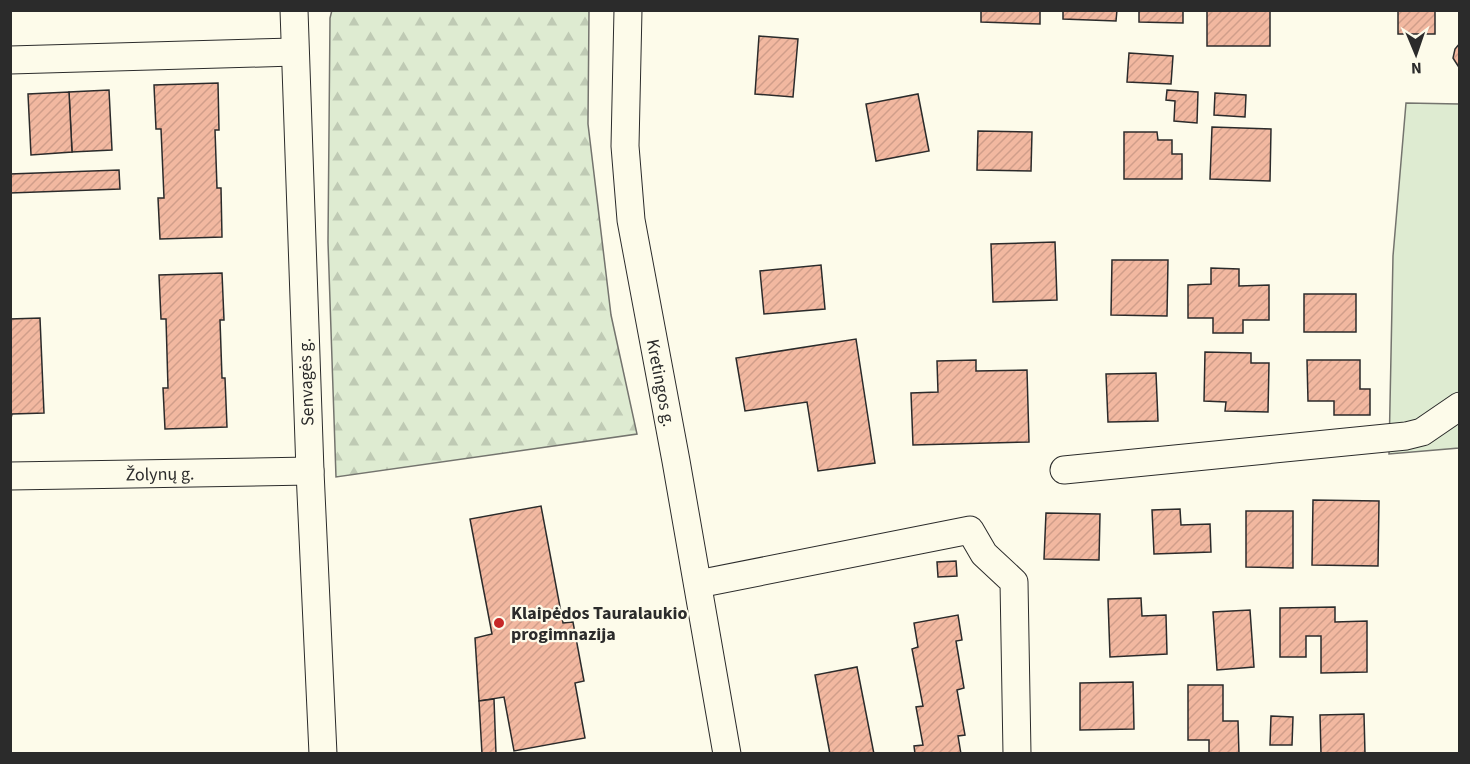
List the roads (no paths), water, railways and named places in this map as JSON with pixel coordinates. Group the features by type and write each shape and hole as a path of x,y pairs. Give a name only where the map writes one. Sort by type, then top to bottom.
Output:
{"street":[{"name":"Senvagės g.","path":"294,10 309,471 323,753"},
{"name":"Kretingos g.","path":"628,10 625,146 631,220 727,753"},
{"path":"10,60 294,52"},
{"path":"1064,470 1407,436 1422,432 1460,406"},
{"name":"Žolynų g.","path":"10,476 309,471"},
{"path":"698,584 970,530 984,554 1014,582 1017,753"}],"place":[{"name":"Klaipėdos Tauralaukio progimnazija","path":"499,623"}]}
